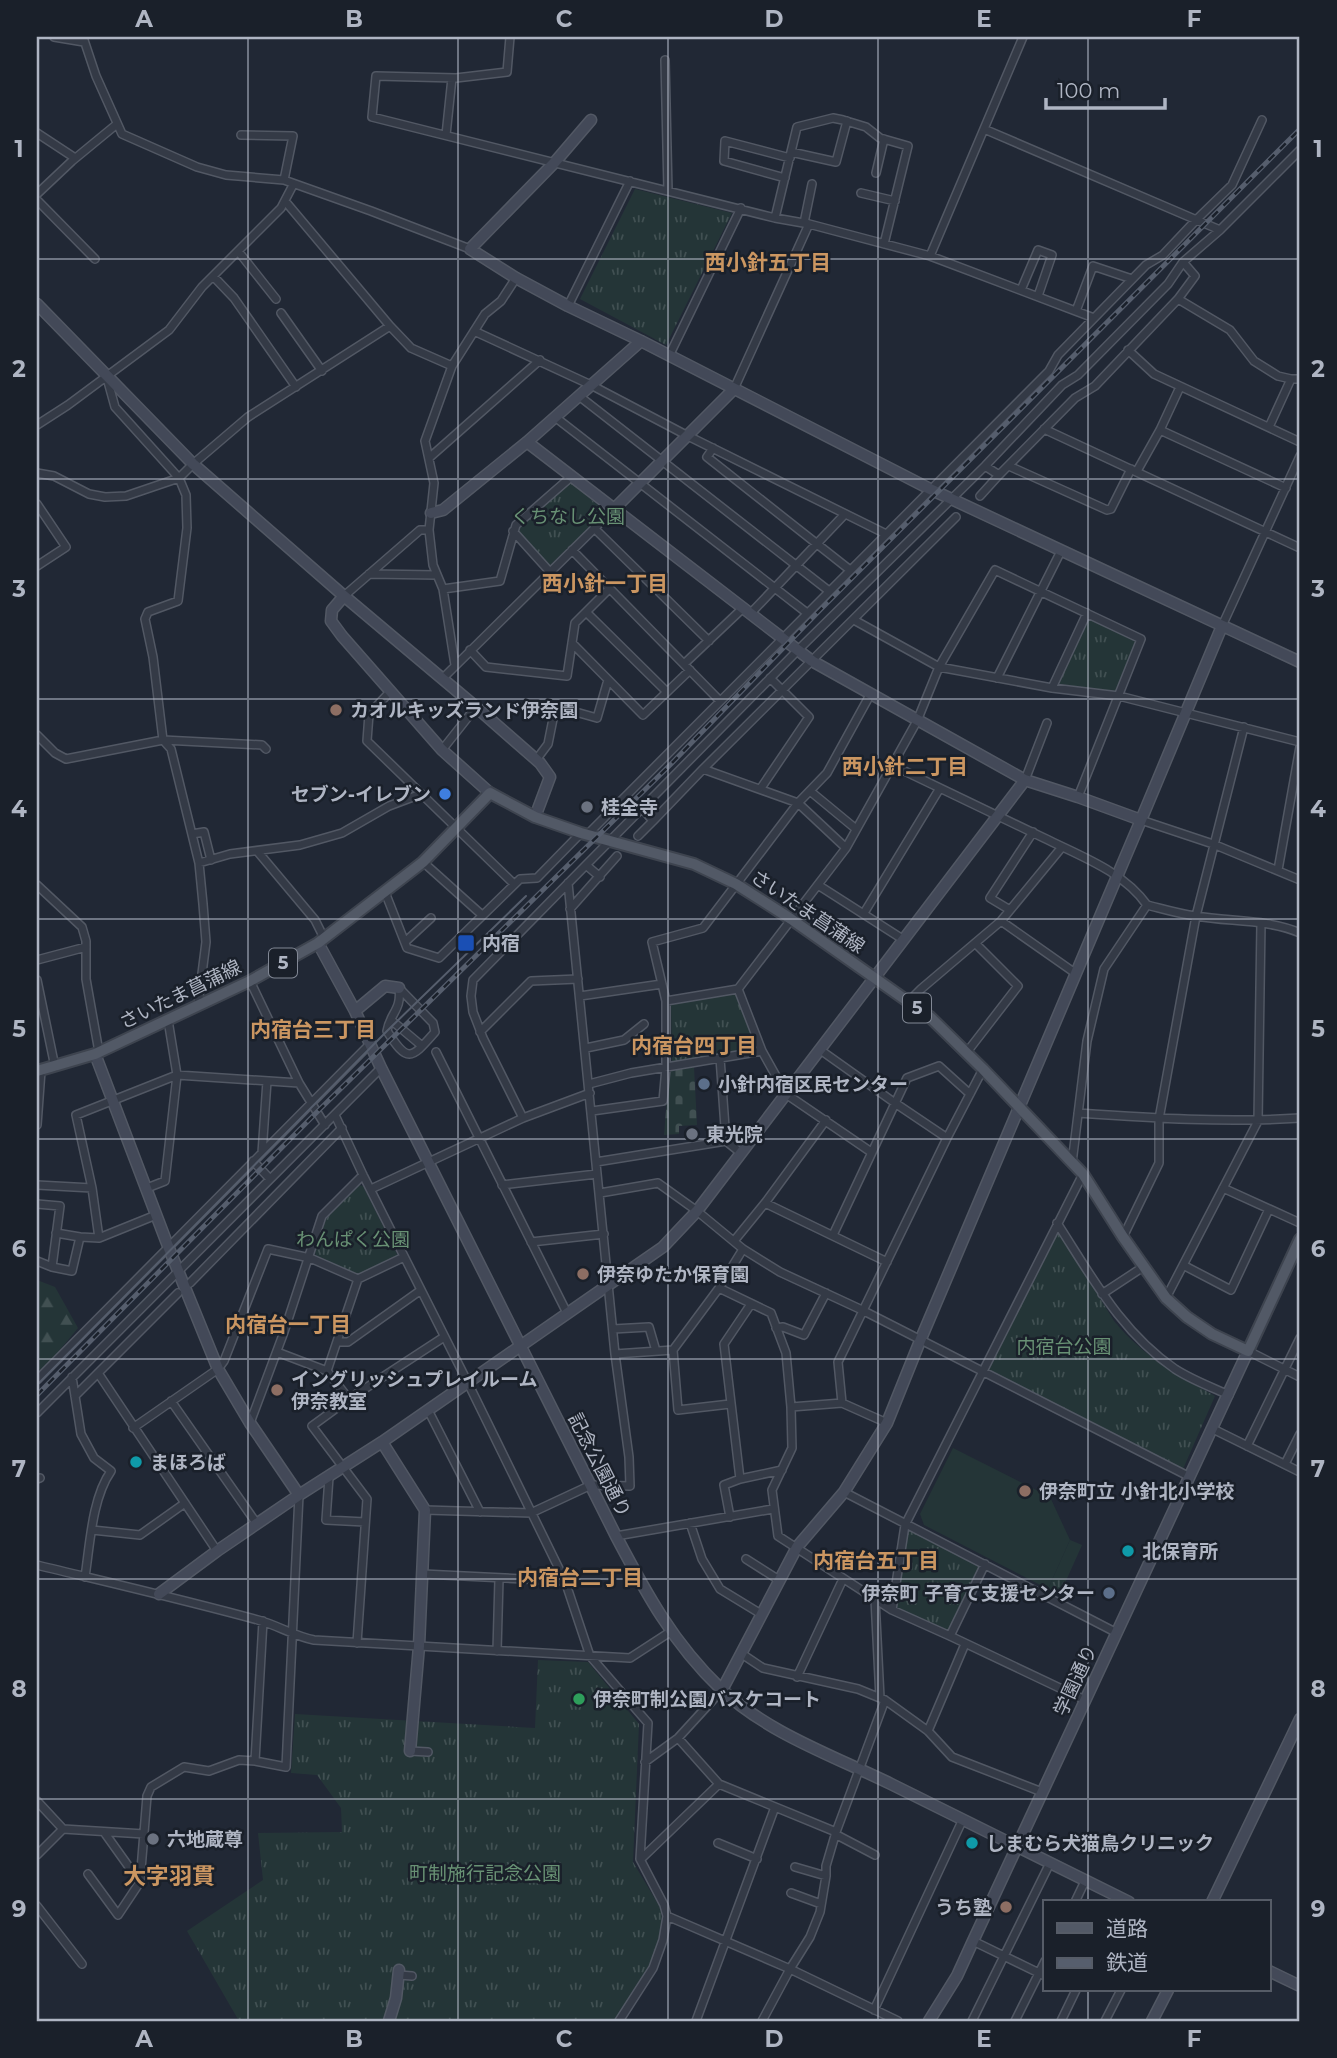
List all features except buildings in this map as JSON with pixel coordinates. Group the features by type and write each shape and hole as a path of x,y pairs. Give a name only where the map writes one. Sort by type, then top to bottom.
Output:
{"main road":[{"name":"さいたま菖蒲線","path":"39,1071 97,1053 250,981 321,941 423,862 490,793 535,817 584,834 694,864 737,884 792,919 908,1002 945,1030 1083,1174 1166,1298 1212,1334 1248,1351"},
{"path":"1248,1351 1300,1239"}],"street":[{"path":"54,37 83,39 122,134 197,167 226,175 284,180 470,249 568,306 930,489 1300,662"},
{"path":"510,37 507,72 452,78 376,76 372,117 930,256 1094,318"},
{"path":"930,256 1023,37"},
{"path":"665,60 668,191"},
{"path":"446,135 452,78"},
{"path":"775,218 797,127 833,118 847,121 866,127 884,139 908,146 884,244"},
{"path":"470,249 555,162 591,120"},
{"path":"385,892 407,948 439,958 520,879 537,878 720,701 1049,371 1058,355 1146,265 1163,256 1232,185 1262,120"},
{"path":"785,178 724,161 725,141 836,162 847,121"},
{"path":"37,194 117,124"},
{"path":"984,129 1220,230"},
{"path":"37,133 75,158"},
{"path":"241,135 293,136 284,180"},
{"path":"876,173 884,139"},
{"path":"523,1118 472,1012 473,979 770,678 985,466 1062,385 1079,375 1168,284 1183,262 1220,230 1300,150"},
{"path":"568,306 630,181"},
{"path":"442,679 734,389 806,224 812,184"},
{"path":"37,425 170,330 212,276 281,208 293,185"},
{"path":"861,193 895,201"},
{"path":"37,200 95,259"},
{"path":"285,201 411,348 452,366"},
{"path":"668,356 741,208"},
{"path":"1021,290 1038,250 1052,255 1038,296"},
{"path":"238,251 276,299"},
{"path":"980,496 1075,398 1095,386 1178,299 1195,276 1183,262"},
{"path":"1076,311 1093,266 1132,279"},
{"path":"212,276 234,298 296,387"},
{"path":"455,665 443,589 433,565 429,530 434,483 425,441 452,366 485,314 501,301 516,278"},
{"path":"1178,299 1230,330 1254,361 1278,376 1300,379"},
{"path":"37,304 193,464 536,760 550,777 535,817"},
{"path":"281,313 322,371"},
{"path":"37,473 54,476 89,494 105,497 126,496 179,478 248,417 390,326"},
{"path":"474,331 591,385 886,534"},
{"path":"431,513 443,510 527,442 641,341"},
{"path":"1128,350 1154,374 1300,442"},
{"path":"429,458 540,360"},
{"path":"107,376 115,407 179,478 186,495 187,528 178,601 148,612 145,619 153,657 163,740 171,748 199,863 206,942 198,1005"},
{"path":"1269,428 1291,379"},
{"path":"1009,466 1107,510 1111,509 1160,430 1180,387"},
{"path":"579,396 829,591"},
{"path":"555,417 807,613"},
{"path":"1044,429 1300,548"},
{"path":"1160,430 1286,488"},
{"path":"527,442 798,650 870,695 1025,780 1213,844 1300,880"},
{"path":"713,448 707,457 850,570"},
{"path":"645,1762 678,1738 722,1690 797,1547 844,1492 887,1423 1222,626 1300,456"},
{"path":"985,466 999,475"},
{"path":"443,589 500,581 516,525 572,476"},
{"path":"37,504 66,547 38,564"},
{"path":"572,643 643,715 667,692 709,641 775,588 845,514"},
{"path":"638,836 956,517"},
{"path":"594,528 709,641"},
{"path":"429,530 421,530 344,596 332,610 331,621 442,750 490,793"},
{"path":"513,531 550,572"},
{"path":"572,550 720,701"},
{"path":"997,678 1061,551"},
{"path":"666,1000 738,989 792,919 846,848 917,720 939,667 995,570 1141,639 1078,797"},
{"path":"369,575 437,575"},
{"path":"470,650 486,667 567,676 575,623 610,589"},
{"path":"586,611 667,692"},
{"path":"1052,688 1087,613"},
{"path":"854,620 939,667 1052,688 1119,696 1300,742"},
{"path":"828,621 841,632"},
{"path":"761,788 809,717 770,678"},
{"path":"536,760 548,744 558,707 597,718 608,680"},
{"path":"390,692 369,714 367,741 514,884"},
{"path":"592,1111 663,1101 666,1000 652,942 703,928 798,803 827,773 870,695"},
{"path":"442,750 476,707"},
{"path":"159,1594 217,1551 382,1443 663,1247 697,1211 1025,780 1047,723"},
{"path":"1123,1237 1159,1163 1159,1119 1196,916 1244,727"},
{"path":"37,735 55,752 66,758 163,740 262,745 266,749"},
{"path":"1278,870 1300,747"},
{"path":"892,765 1118,875 1137,890 1147,905 1196,916 1291,928 1300,933"},
{"path":"703,769 798,803 846,848"},
{"path":"864,913 940,788"},
{"path":"810,791 856,829"},
{"path":"199,863 230,854 300,845 342,833 389,806 421,794"},
{"path":"642,808 653,821"},
{"path":"192,835 204,832 211,860"},
{"path":"1010,910 990,898 1032,832"},
{"path":"908,1002 1001,921 1062,847"},
{"path":"258,852 315,920 321,941"},
{"path":"570,909 617,856"},
{"path":"423,862 482,915"},
{"path":"586,865 600,877"},
{"path":"425,1510 531,1513 591,1485 630,1486 568,883"},
{"path":"37,885 82,927 86,947 86,979 97,1053 112,1101 218,1369 250,1423 299,1495 286,1767 239,1760 209,1771 184,1767 151,1787 147,1796 140,1882 118,1915 88,1874"},
{"path":"818,885 904,940"},
{"path":"1072,1163 1087,1041 1104,969 1147,905"},
{"path":"405,942 431,918"},
{"path":"1001,921 1075,973"},
{"path":"1166,1298 1258,1121 1261,923"},
{"name":"記念公園通り","path":"321,941 381,1068 615,1536 670,1632 693,1660 722,1690 787,1735 963,1819 1122,1900"},
{"path":"967,1052 1018,986 975,943"},
{"path":"37,960 86,947"},
{"path":"480,1032 531,981 578,979"},
{"path":"37,980 55,1067"},
{"path":"250,981 299,1083 325,1125"},
{"path":"580,996 662,984"},
{"path":"355,1011 385,986 399,988 432,1023 435,1032 417,1052 400,1052 387,1031 401,1000 399,988"},
{"path":"738,989 762,1051 786,1094 871,1152"},
{"path":"392,1019 413,1002"},
{"path":"392,1019 422,1046"},
{"path":"147,1188 165,1181 177,1075 167,1020"},
{"path":"586,1048 624,1040 644,1024"},
{"path":"37,1380 370,1044"},
{"path":"819,1049 947,1138"},
{"path":"370,1189 523,1118 631,1073 762,1051"},
{"path":"436,1052 567,1313"},
{"path":"720,1058 726,1141 741,1153"},
{"path":"833,1235 907,1078 939,1066 970,1094"},
{"path":"37,1413 381,1068"},
{"path":"842,1403 838,1362 983,1069"},
{"path":"37,1125 39,1071"},
{"path":"99,1238 92,1188 76,1115 177,1075 299,1083"},
{"path":"262,1153 267,1081"},
{"path":"1077,1113 1159,1119 1258,1121 1300,1118"},
{"path":"335,1115 565,1581 590,1656 648,1723 640,1860 667,1916 663,1940 653,1968 619,2021"},
{"path":"734,1241 826,1120"},
{"path":"190,1283 342,1128"},
{"path":"596,1162 726,1141"},
{"path":"253,1161 270,1180"},
{"path":"502,1185 597,1174"},
{"path":"892,1610 905,1525 1083,1174"},
{"path":"250,1423 310,1258 322,1216 363,1175"},
{"path":"600,1193 658,1183 743,1249 780,1272 862,1310 1190,1477"},
{"path":"37,1185 92,1188"},
{"path":"1223,1188 1300,1223"},
{"path":"765,1203 887,1262"},
{"path":"37,1204 60,1206 52,1267"},
{"path":"1183,1265 1231,1290 1269,1209"},
{"path":"56,1233 99,1238 156,1215"},
{"path":"1057,1223 1119,1319 1153,1352 1191,1378 1229,1395"},
{"path":"531,1242 604,1234"},
{"path":"37,1261 72,1271 80,1237"},
{"path":"205,1244 216,1256"},
{"path":"133,1428 218,1369 224,1361 268,1249 310,1258 358,1279"},
{"path":"730,1405 678,1410 673,1350 719,1289 743,1249"},
{"path":"327,1371 358,1279 404,1257"},
{"path":"1102,1294 1143,1267"},
{"path":"719,1289 771,1313 786,1353 792,1407 792,1448 772,1490 778,1536 892,1610 1085,1700"},
{"path":"337,1342 348,1342 421,1290"},
{"path":"75,1396 178,1293"},
{"path":"776,1328 783,1327 804,1335 826,1293"},
{"path":"147,1302 157,1314"},
{"path":"740,1479 724,1344 751,1304"},
{"path":"241,1317 284,1332"},
{"path":"613,1329 649,1327 656,1351"},
{"path":"357,1643 367,1499 312,1426 444,1337"},
{"path":"1247,1446 1300,1338"},
{"path":"615,1354 673,1350"},
{"path":"1248,1351 1300,1377"},
{"name":"学園通り","path":"929,2021 957,1976 1248,1351"},
{"path":"277,1352 327,1371 349,1399"},
{"path":"97,1373 217,1551"},
{"path":"72,1377 81,1434 94,1458 111,1471 102,1483 85,1577"},
{"path":"172,1401 257,1524"},
{"path":"792,1407 842,1403 887,1423"},
{"path":"428,1410 480,1512"},
{"path":"1213,1429 1300,1472"},
{"path":"1285,1464 1300,1434"},
{"path":"382,1443 425,1510 419,1646 410,1751 428,1752"},
{"path":"730,1517 724,1485 782,1470"},
{"path":"329,1477 326,1520 365,1522"},
{"path":"844,1492 1117,1633"},
{"path":"92,1530 140,1535 186,1503"},
{"path":"615,1536 773,1509"},
{"path":"690,1522 702,1559 720,1589 761,1614"},
{"path":"746,1559 779,1580"},
{"path":"950,1636 985,1564"},
{"path":"37,1565 263,1621 293,1635 314,1640 630,1658 670,1632"},
{"path":"423,1574 565,1581"},
{"path":"797,1677 843,1578"},
{"path":"497,1651 499,1579"},
{"path":"762,2021 810,1937 820,1912 825,1866 882,1699 875,1599"},
{"path":"255,1761 263,1621"},
{"path":"928,1731 965,1644"},
{"path":"742,1654 764,1668 858,1689 882,1699 928,1731 952,1757 1042,1792"},
{"path":"1213,1900 1300,1719"},
{"path":"678,1738 719,1784 836,1833 875,1855"},
{"path":"640,1860 719,1784"},
{"path":"37,1801 63,1829 144,1834"},
{"path":"696,2021 775,1807"},
{"path":"874,2010 963,1819"},
{"path":"37,1855 63,1829"},
{"path":"104,1832 140,1882"},
{"path":"718,1843 757,1858"},
{"path":"972,2021 1050,1863"},
{"path":"795,1867 826,1876"},
{"path":"1076,1900 1085,1881"},
{"path":"791,1893 821,1904"},
{"path":"37,1906 82,1964"},
{"path":"667,1916 790,1969 898,2021"},
{"path":"973,1941 1042,1975 1015,2021"},
{"path":"1270,1971 1300,1986"},
{"path":"389,2021 396,1998 399,1973 412,1976"},
{"path":"1061,2021 1073,1992"},
{"path":"1105,2021 1120,1992"},
{"path":"1152,2021 1167,1992"}],"green space":[{"path":"635,189 732,213 666,345 580,299"},
{"name":"くちなし公園","path":"568,484 572,484 604,510 604,513 548,565 519,532 520,528"},
{"path":"1092,619 1135,639 1137,644 1115,692 1060,684 1058,681 1087,620"},
{"path":"735,993 759,1048 672,1063 671,1002"},
{"path":"694,1067 697,1125 679,1126 679,1134 664,1135 669,1073"},
{"name":"わんぱく公園","path":"358,1185 363,1186 397,1258 357,1276 317,1258 315,1253 326,1219"},
{"name":"内宿台公園","path":"1055,1233 1060,1233 1114,1321 1126,1334 1161,1364 1215,1396 1183,1469 988,1371"},
{"path":"37,1280 55,1287 78,1328 44,1369 37,1370"},
{"path":"953,1448 1050,1497 1070,1540 1048,1589 924,1525 920,1514"},
{"path":"905,1525 985,1564 950,1636 892,1610"},
{"path":"1070,1540 1082,1545 1060,1594 1048,1589"},
{"name":"町制施行記念公園","path":"538,1660 588,1662 639,1724 633,1862 661,1909 662,1920 659,1939 648,1971 614,2021 239,2021 187,1931 263,1880 258,1833 342,1832 341,1808 317,1775 291,1773 295,1714 535,1728"}],"tram line":[{"path":"37,1385 387,1031 526,896"}],"railway":[{"path":"37,1395 317,1112 670,765 821,609 1300,129"}],"place":[{"name":"カオルキッズランド伊奈園","path":"336,710"},
{"name":"セブン-イレブン","path":"445,794"},
{"name":"桂全寺","path":"587,807"},
{"name":"内宿","path":"466,943"},
{"name":"小針内宿区民センター","path":"704,1084"},
{"name":"東光院","path":"692,1134"},
{"name":"伊奈ゆたか保育園","path":"583,1274"},
{"name":"イングリッシュプレイルーム 伊奈教室","path":"277,1390"},
{"name":"まほろば","path":"136,1462"},
{"name":"伊奈町立 小針北小学校","path":"1025,1491"},
{"name":"北保育所","path":"1128,1551"},
{"name":"伊奈町 子育て支援センター","path":"1109,1593"},
{"name":"伊奈町制公園バスケコート","path":"579,1699"},
{"name":"六地蔵尊","path":"153,1839"},
{"name":"しまむら犬猫鳥クリニック","path":"972,1843"},
{"name":"うち塾","path":"1006,1907"}],"district":[{"name":"西小針五丁目","path":"768,263"},
{"name":"西小針一丁目","path":"605,584"},
{"name":"西小針二丁目","path":"905,767"},
{"name":"内宿台三丁目","path":"313,1030"},
{"name":"内宿台四丁目","path":"694,1046"},
{"name":"内宿台一丁目","path":"288,1325"},
{"name":"内宿台五丁目","path":"876,1561"},
{"name":"内宿台二丁目","path":"580,1578"},
{"name":"大字羽貫","path":"169,1876"}]}
